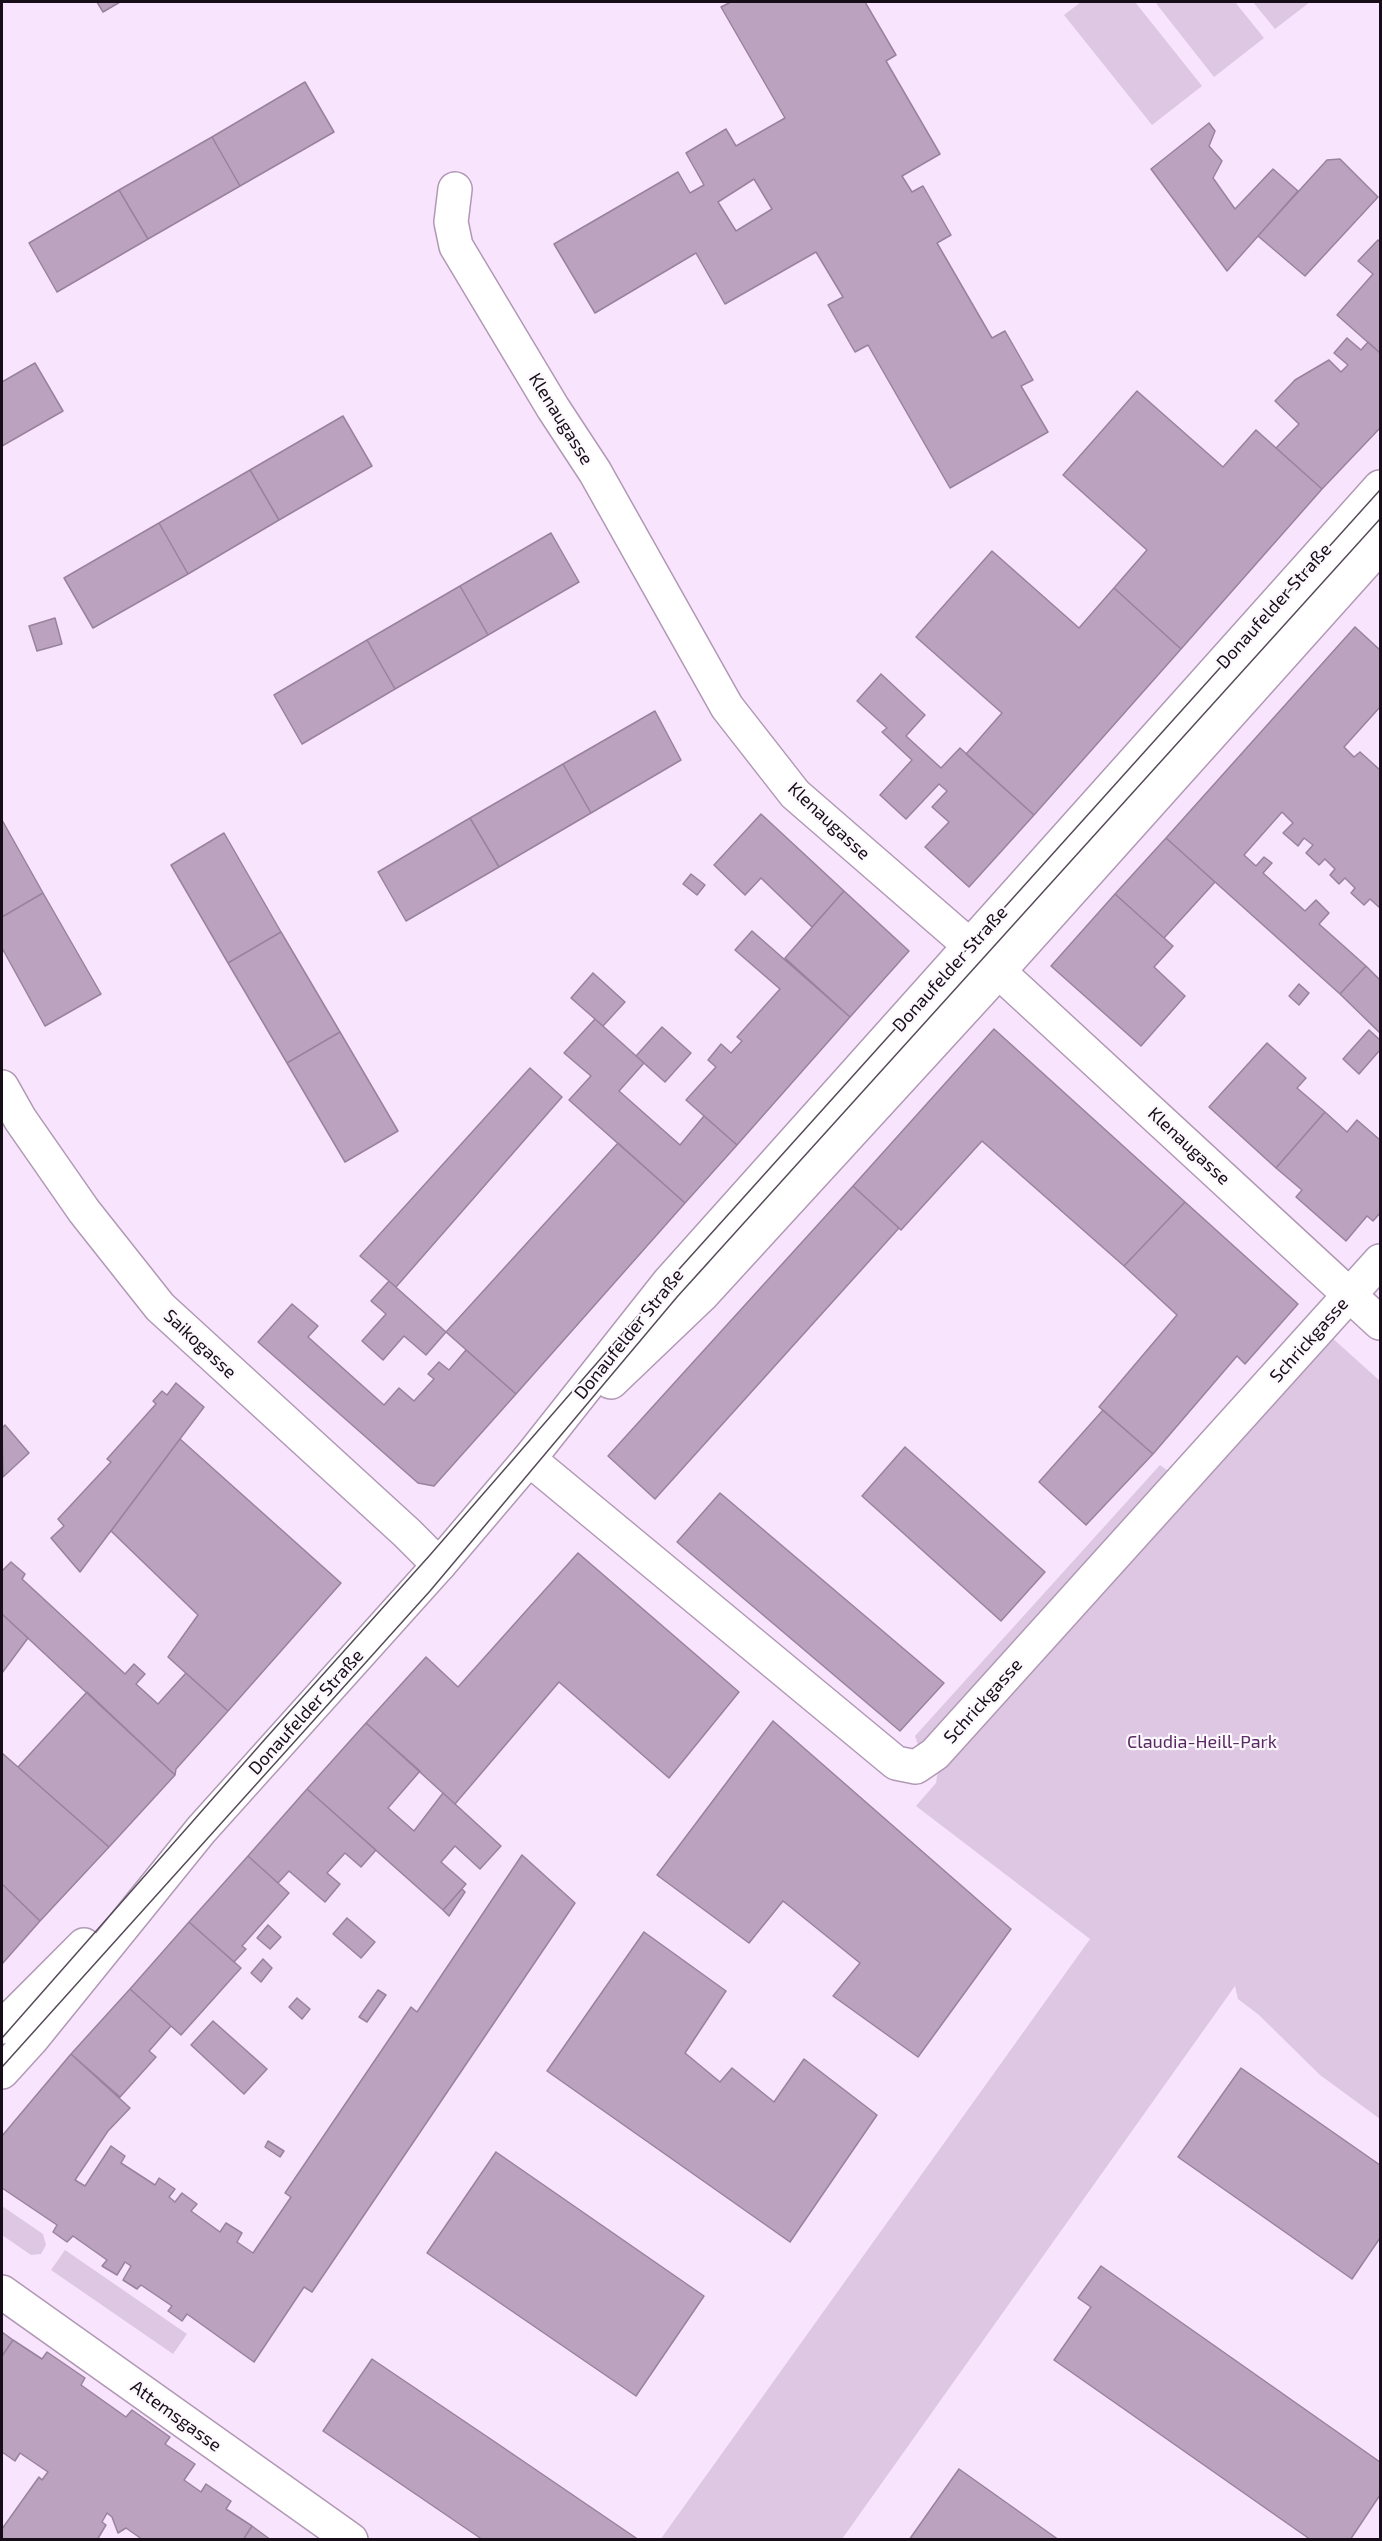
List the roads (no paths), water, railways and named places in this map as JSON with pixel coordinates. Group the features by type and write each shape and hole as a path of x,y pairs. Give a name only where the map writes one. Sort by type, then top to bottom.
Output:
{"street":[{"name":"Klenaugasse","path":"455,189 451,222 456,246 553,408 596,472 727,707 795,794 984,958 1380,1323"},
{"name":"Donaufelder Straße","path":"529,1459 702,1295 1380,487"},
{"name":"Donaufelder Straße","path":"2,2072 32,2039 201,1830 439,1565 529,1459 669,1282 1380,546"},
{"name":"Saikogasse","path":"2,1087 20,1119 84,1211 160,1307 439,1565"},
{"name":"Schrickgasse","path":"529,1459 896,1763 916,1767 935,1754 1380,1261"},
{"name":"Donaufelder Straße","path":"2,2027 201,1830"},
{"name":"Attemsgasse","path":"2,2292 351,2540"}],"lane":[{"name":"Donaufelder Straße","path":"984,958 1380,519"}],"tram line":[{"path":"2,2038 430,1555 663,1287 1380,490"},
{"path":"2,2067 430,1591 677,1297 1380,519"}],"park label":[{"name":"Claudia-Heill-Park","path":"1202,1742"}]}
